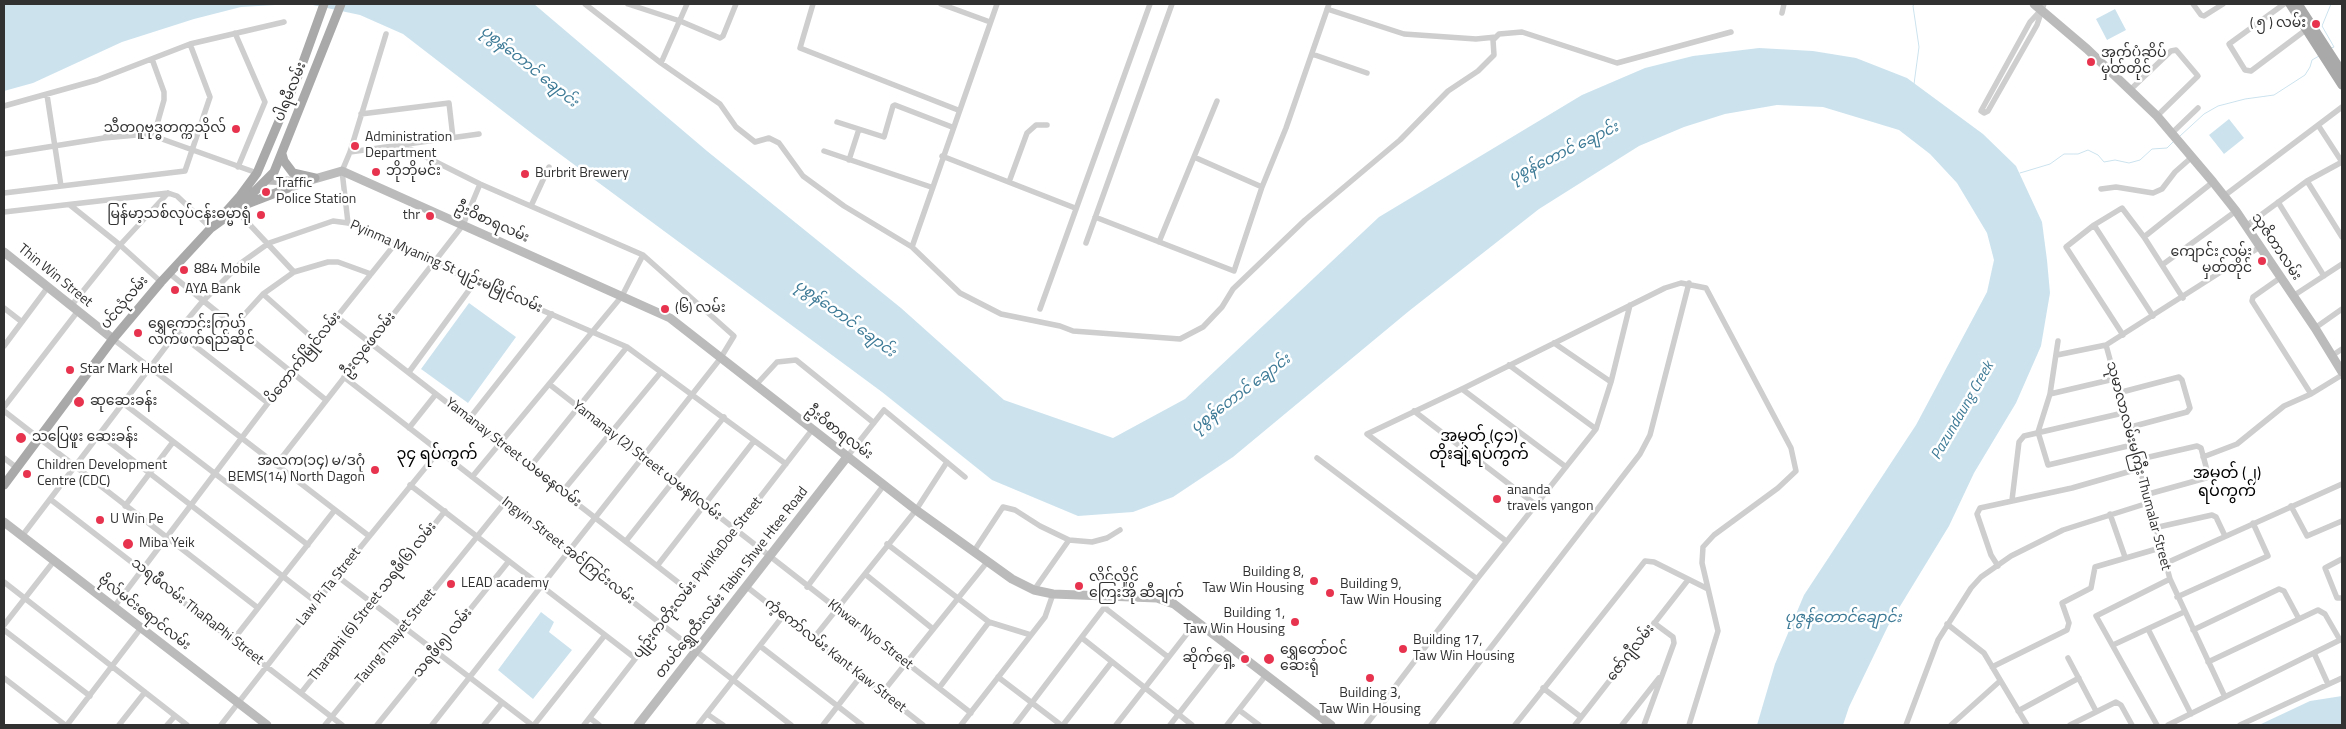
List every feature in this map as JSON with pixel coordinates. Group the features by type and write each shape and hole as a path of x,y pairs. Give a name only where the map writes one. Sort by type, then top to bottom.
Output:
{"main road":[{"name":"ပါရမီလမ်း","path":"298,76 324,4"},
{"name":"ပါရမီလမ်း","path":"282,154 341,4"},
{"path":"2290,4 2342,85"},
{"path":"2298,4 2342,72"},
{"path":"2040,6 2130,90 2173,134"},
{"path":"211,228 240,196 257,173 298,76"},
{"path":"268,180 263,171 289,108 298,76"},
{"name":"သုဇိတာလမ်း","path":"2173,134 2236,211 2333,355 2342,373"},
{"path":"282,154 292,173 315,178"},
{"name":"ပင်လုံလမ်း","path":"4,485 113,339 161,282 211,228 236,210 268,180 282,154"},
{"path":"236,210 250,202 304,182 342,171"},
{"name":"ဦးဝိစာရလမ်း","path":"342,171 670,318 720,359 916,510 1012,579 1034,590 1052,594 1157,598 1174,604 1331,725"},
{"path":"240,196 256,183 268,180 304,182"},
{"name":"Thin Win Street","path":"4,252 113,339"},
{"name":"တပင်ရွှေထီးလမ်း Tabin Shwe Htee Road","path":"638,725 847,457"},
{"name":"ဗိုလ်မင်းရောင်လမ်း","path":"4,522 267,725"}],"street":[{"path":"585,4 661,63 720,104 736,127 755,142 769,138 779,142 803,176 844,206 912,247 960,293 1001,314 1060,326 1073,332 1180,339 1202,327 1222,307 1232,289 1305,220 1400,140 1448,91 1478,71 1494,55 1493,40 1499,34 1522,32 1617,63 1731,32"},
{"path":"628,4 680,20 722,38 736,4"},
{"path":"661,63 687,4"},
{"path":"814,4 800,48 958,110"},
{"path":"942,4 990,22"},
{"path":"912,247 931,187 997,4"},
{"path":"1040,310 1075,208 1150,4"},
{"path":"1086,243 1172,4"},
{"path":"1782,13 1784,4"},
{"path":"2193,4 2201,15 2204,16 2223,4"},
{"path":"2284,4 2229,44 2247,71 2307,29"},
{"path":"2040,6 2037,25 1988,111 1984,112 1981,110 2040,6"},
{"path":"1095,217 1234,271 1262,187 1328,7 1404,34 1476,39 1496,37"},
{"path":"4,106 97,80 190,44 284,22"},
{"path":"235,32 265,102 238,167"},
{"path":"348,223 342,171 350,152 386,34"},
{"path":"4,193 182,172 188,168 210,97 190,44"},
{"path":"2018,44 2024,48"},
{"path":"2130,90 2173,49 2198,76 2157,116"},
{"path":"1312,54 1368,73"},
{"path":"151,135 164,100 164,92 152,59"},
{"path":"47,95 61,186"},
{"path":"1159,242 1217,101"},
{"path":"361,114 449,103 453,138"},
{"path":"837,122 884,137 893,106 895,106 952,127"},
{"path":"2224,196 2342,107"},
{"path":"2173,134 2198,108"},
{"path":"1009,182 1027,133 1036,125 1047,125"},
{"path":"2246,226 2307,181 2342,162 2318,125"},
{"path":"104,138 124,126 257,173"},
{"path":"849,160 859,130"},
{"path":"350,152 479,134"},
{"path":"4,154 104,138 151,135"},
{"path":"402,145 480,184 643,255 732,333 734,338 693,394 432,725"},
{"path":"824,151 931,187"},
{"path":"942,156 1075,208"},
{"path":"1194,157 1262,187"},
{"path":"2101,189 2116,187 2153,193 2162,189 2175,172 2192,157"},
{"path":"531,206 549,167"},
{"path":"2307,181 2342,237"},
{"path":"2144,237 2213,182"},
{"name":"ဦးလှဖေလမ်း","path":"276,465 432,263 464,225 480,184"},
{"path":"168,193 120,244 4,409 38,439 258,608"},
{"path":"4,212 168,193 177,196 211,228"},
{"path":"2278,202 2324,276"},
{"path":"70,205 120,244 161,282"},
{"path":"2123,335 2066,247 2094,225 2124,208 2183,298"},
{"path":"236,210 269,243 294,272"},
{"path":"2162,266 2236,211"},
{"name":"Pyinma Myaning St ပျဉ်းမမြိုင်လမ်း","path":"22,536 177,332 202,302 240,263 269,243 333,222 348,223 432,263 627,347 786,464"},
{"path":"2094,225 2152,316"},
{"name":"ပိတောက်မြိုင်လမ်း","path":"114,607 268,404 395,244"},
{"name":"သုမာလာလမ်းမကြီး Thumalar Street","path":"2225,697 2177,597 2164,564 2106,345 2183,298 2260,247"},
{"path":"472,477 622,296 643,255"},
{"path":"233,327 263,294 294,272 328,262 338,262 371,274"},
{"path":"2293,296 2342,264"},
{"path":"169,273 202,302 326,400"},
{"path":"2280,278 2253,298 2252,301 2311,394"},
{"path":"409,372 475,282"},
{"path":"1506,541 1367,434 1665,288 1681,282 1706,288 1784,434 1794,457 1796,471 1714,535 1703,547 1702,563 1718,631 1689,725"},
{"path":"1431,725 1640,454 1650,435 1689,283"},
{"path":"4,346 48,287"},
{"path":"263,294 317,342"},
{"path":"1366,725 1476,579 1596,429 1611,382 1630,305"},
{"path":"4,308 22,322"},
{"path":"2315,328 2342,309"},
{"path":"469,419 552,314"},
{"name":"Yamanay Street ယမနေလမ်း","path":"337,317 688,590"},
{"path":"177,332 268,404"},
{"path":"113,339 151,366 368,536"},
{"path":"2058,341 2050,394 2038,432 2048,465 2132,445"},
{"path":"1554,343 1611,382"},
{"path":"2057,355 2106,345"},
{"path":"530,467 627,347"},
{"path":"2333,355 2342,349"},
{"path":"755,386 777,362 796,360 874,423"},
{"path":"1509,365 1596,429"},
{"path":"562,492 661,372"},
{"path":"2203,457 2237,444 2271,415 2311,394 2342,373"},
{"name":"Ingyin Street အင်ကြင်းလမ်း","path":"344,377 791,725"},
{"path":"2118,393 2178,377 2182,380 2190,411 2127,428"},
{"path":"2050,394 2114,379"},
{"name":"Yamanay (2) Street ယမန()လမ်း","path":"549,384 769,557"},
{"path":"1462,389 1566,467"},
{"path":"409,428 436,394"},
{"path":"123,403 308,545"},
{"path":"847,457 884,410 965,477"},
{"path":"1414,411 1535,504"},
{"path":"2012,500 2019,442 2024,436 2123,413"},
{"path":"626,541 724,417"},
{"name":"ပျဉ်းကတိုးလမ်း PyinKaDoe Street","path":"584,725 812,430"},
{"path":"99,434 316,602"},
{"path":"657,566 754,441"},
{"path":"125,506 173,442"},
{"path":"2136,460 2197,446 2200,446 2203,457 2208,477 2145,495"},
{"name":"Law Pi Ta Street","path":"221,725 368,536 439,451"},
{"path":"4,458 17,468"},
{"path":"1317,458 1476,579"},
{"path":"813,639 916,510 947,462"},
{"path":"1998,566 1991,555 1977,510 2012,500 2072,488 2138,469"},
{"path":"2164,564 2342,484"},
{"path":"410,485 635,658"},
{"path":"807,586 884,485"},
{"name":"သရဖီလမ်း ThaRaPhi Street","path":"50,499 342,725"},
{"name":"Taung Thayet Street","path":"325,725 505,502"},
{"path":"1906,725 1938,640 1971,588 1982,577 2011,556 2063,530 2148,503"},
{"path":"2292,506 2307,536 2342,521"},
{"path":"974,551 1003,507 1016,510 1040,526 1069,540 1092,542 1107,538 1120,530"},
{"path":"233,640 334,511"},
{"name":"Tharaphi (6) Street သရဖီ(၆) လမ်း","path":"301,693 445,511"},
{"path":"2110,514 2125,557"},
{"path":"2154,528 2212,515 2216,517 2226,536"},
{"path":"2177,597 2268,556 2254,523"},
{"path":"1034,590 1069,540"},
{"path":"887,544 989,622 1031,634"},
{"path":"1992,667 2067,630 2069,623 2062,603 2091,588 2095,568 2125,557 2160,548"},
{"name":"Khwar Nyo Street","path":"769,557 971,713"},
{"path":"2340,599 2325,568 2342,559"},
{"path":"4,625 54,561"},
{"name":"သရဖီ(၅) လမ်း","path":"377,725 509,561"},
{"path":"882,693 988,561"},
{"path":"1515,725 1644,561 1654,562 1708,589"},
{"path":"865,574 933,629"},
{"path":"337,576 533,725 605,635"},
{"path":"2157,725 2096,616 2170,579"},
{"name":"ဇော်ဂျီလမ်း","path":"1575,725 1688,580"},
{"path":"4,582 187,725"},
{"name":"ကံ့ကော်လမ်း Kant Kaw Street","path":"747,587 924,725"},
{"path":"2193,630 2279,589 2284,591 2299,619"},
{"path":"961,725 1045,616 1052,594"},
{"path":"1015,725 1113,596"},
{"path":"1105,608 1168,657"},
{"path":"2168,725 2341,640 2321,611 2299,619 2208,662"},
{"path":"2113,645 2184,612"},
{"path":"698,725 783,616"},
{"path":"939,688 989,622"},
{"path":"1116,725 1196,622"},
{"path":"1644,725 1674,640 1654,623"},
{"path":"1947,624 1981,650 2027,725"},
{"path":"4,678 66,725 141,628"},
{"path":"2148,629 2191,714"},
{"path":"4,630 90,696"},
{"path":"1082,638 1192,725"},
{"path":"760,646 862,725"},
{"path":"1170,725 1230,648"},
{"path":"2314,653 2328,684"},
{"path":"2068,658 2096,711"},
{"path":"998,677 1062,725 1111,662"},
{"path":"1622,725 1664,672"},
{"path":"823,725 861,676"},
{"path":"1228,725 1266,676"},
{"path":"2018,711 2079,678"},
{"path":"2240,725 2342,678"},
{"path":"1951,725 2000,681"},
{"path":"1543,688 1581,717"},
{"path":"119,725 145,692"},
{"path":"2070,725 2096,711 2119,702 2132,725"},
{"path":"484,725 502,703"},
{"path":"1239,710 1259,725"},
{"path":"708,714 723,725"},
{"path":"167,725 174,716"},
{"path":"590,718 599,725"}],"water":[{"path":"4,4 293,4 241,7 194,19 122,42 33,83 4,91"},
{"path":"308,4 534,4 707,151 901,308 1004,400 1113,438 1185,399 1379,217 1582,95 1645,68 1693,56 1759,48 1813,51 1856,58 1907,78 1983,134 2016,166 2042,222 2050,293 2041,346 2016,403 1974,473 1949,526 1888,626 1849,707 1843,725 1757,725 1775,664 1804,595 1916,425 1987,292 1994,260 1987,233 1957,183 1930,154 1899,130 1823,107 1777,105 1725,114 1684,127 1639,146 1539,209 1409,311 1233,457 1173,497 1133,512 1078,516 992,480 882,392 534,135 403,34 360,15"},
{"path":"2115,9 2126,30 2107,40 2096,19"},
{"path":"2229,119 2244,138 2224,154 2209,135"},
{"path":"469,303 516,337 468,403 421,369"},
{"path":"541,612 554,622 549,632 572,650 533,699 498,670"},
{"path":"2342,696 2342,725 2259,725 2310,701"}],"waterway":[{"path":"1914,4 1919,47 1914,84"},
{"path":"2331,4 2322,26 2334,47 2331,48"},
{"path":"2180,136 2204,114 2218,106 2245,99 2274,95 2305,75 2312,60 2319,56"},
{"path":"2020,173 2050,164 2064,154 2078,154 2088,150 2098,155 2104,162 2115,160 2129,163 2140,160 2152,149 2167,148 2173,142"}],"place":[{"name":"( ၅ ) လမ်း","path":"2316,24"},
{"name":"အုတ်ပုံဆိပ် မှတ်တိုင်","path":"2091,62"},
{"name":"သီတဂူဗုဒ္ဓတက္ကသိုလ်","path":"236,129"},
{"name":"Administration Department","path":"355,146"},
{"name":"ဘိုဘိုမင်း","path":"376,172"},
{"name":"Burbrit Brewery","path":"525,174"},
{"name":"Traffic Police Station","path":"266,192"},
{"name":"မြန်မာ့သစ်လုပ်ငန်းဓမ္မာရုံ","path":"261,215"},
{"name":"thr","path":"430,216"},
{"name":"ကျောင်း လမ်း မှတ်တိုင်","path":"2262,261"},
{"name":"884 Mobile","path":"184,270"},
{"name":"AYA Bank","path":"175,290"},
{"name":"(၆) လမ်း","path":"665,309"},
{"name":"ရွှေကောင်းကြွယ် လက်ဖက်ရည်ဆိုင်","path":"138,333"},
{"name":"Star Mark Hotel","path":"70,370"},
{"name":"ဆုဆေးခန်း","path":"79,402"},
{"name":"သပြေဖူး ဆေးခန်း","path":"21,438"},
{"name":"အလက(၁၄) မ/ဒဂုံ BEMS(14) North Dagon","path":"375,470"},
{"name":"Children Development Centre (CDC)","path":"27,474"},
{"name":"ananda travels yangon","path":"1497,499"},
{"name":"U Win Pe","path":"100,520"},
{"name":"Miba Yeik","path":"128,544"},
{"name":"Building 8, Taw Win Housing","path":"1314,581"},
{"name":"LEAD academy","path":"451,584"},
{"name":"လှိုင်လှိုင် ကြေးအို ဆီချက်","path":"1079,586"},
{"name":"Building 9, Taw Win Housing","path":"1330,593"},
{"name":"Building 1, Taw Win Housing","path":"1295,622"},
{"name":"Building 17, Taw Win Housing","path":"1403,649"},
{"name":"ဆိုက်ရှေ့","path":"1245,659"},
{"name":"ရွှေတော်ဝင် ဆေးရုံ","path":"1269,659"},
{"name":"Building 3, Taw Win Housing","path":"1370,678"}],"district":[{"name":"အမှတ် (၄၁) တိုးချဲ့ရပ်ကွက်","path":"1479,446"},
{"name":"၃၄ ရပ်ကွက်","path":"437,455"},
{"name":"အမှတ် (၂) ရပ်ကွက်","path":"2227,483"}],"water label":[{"name":"ပုစွန်တောင် ချောင်း","path":"529,67"},
{"name":"ပုစွန်တောင် ချောင်း","path":"1564,153"},
{"name":"ပုစွန်တောင် ချောင်း","path":"845,319"},
{"name":"ပုစွန်တောင် ချောင်း","path":"1241,394"},
{"name":"Pazundaung Creek","path":"1963,411"},
{"name":"ပုဇွန်တောင်ချောင်း","path":"1843,618"}]}
